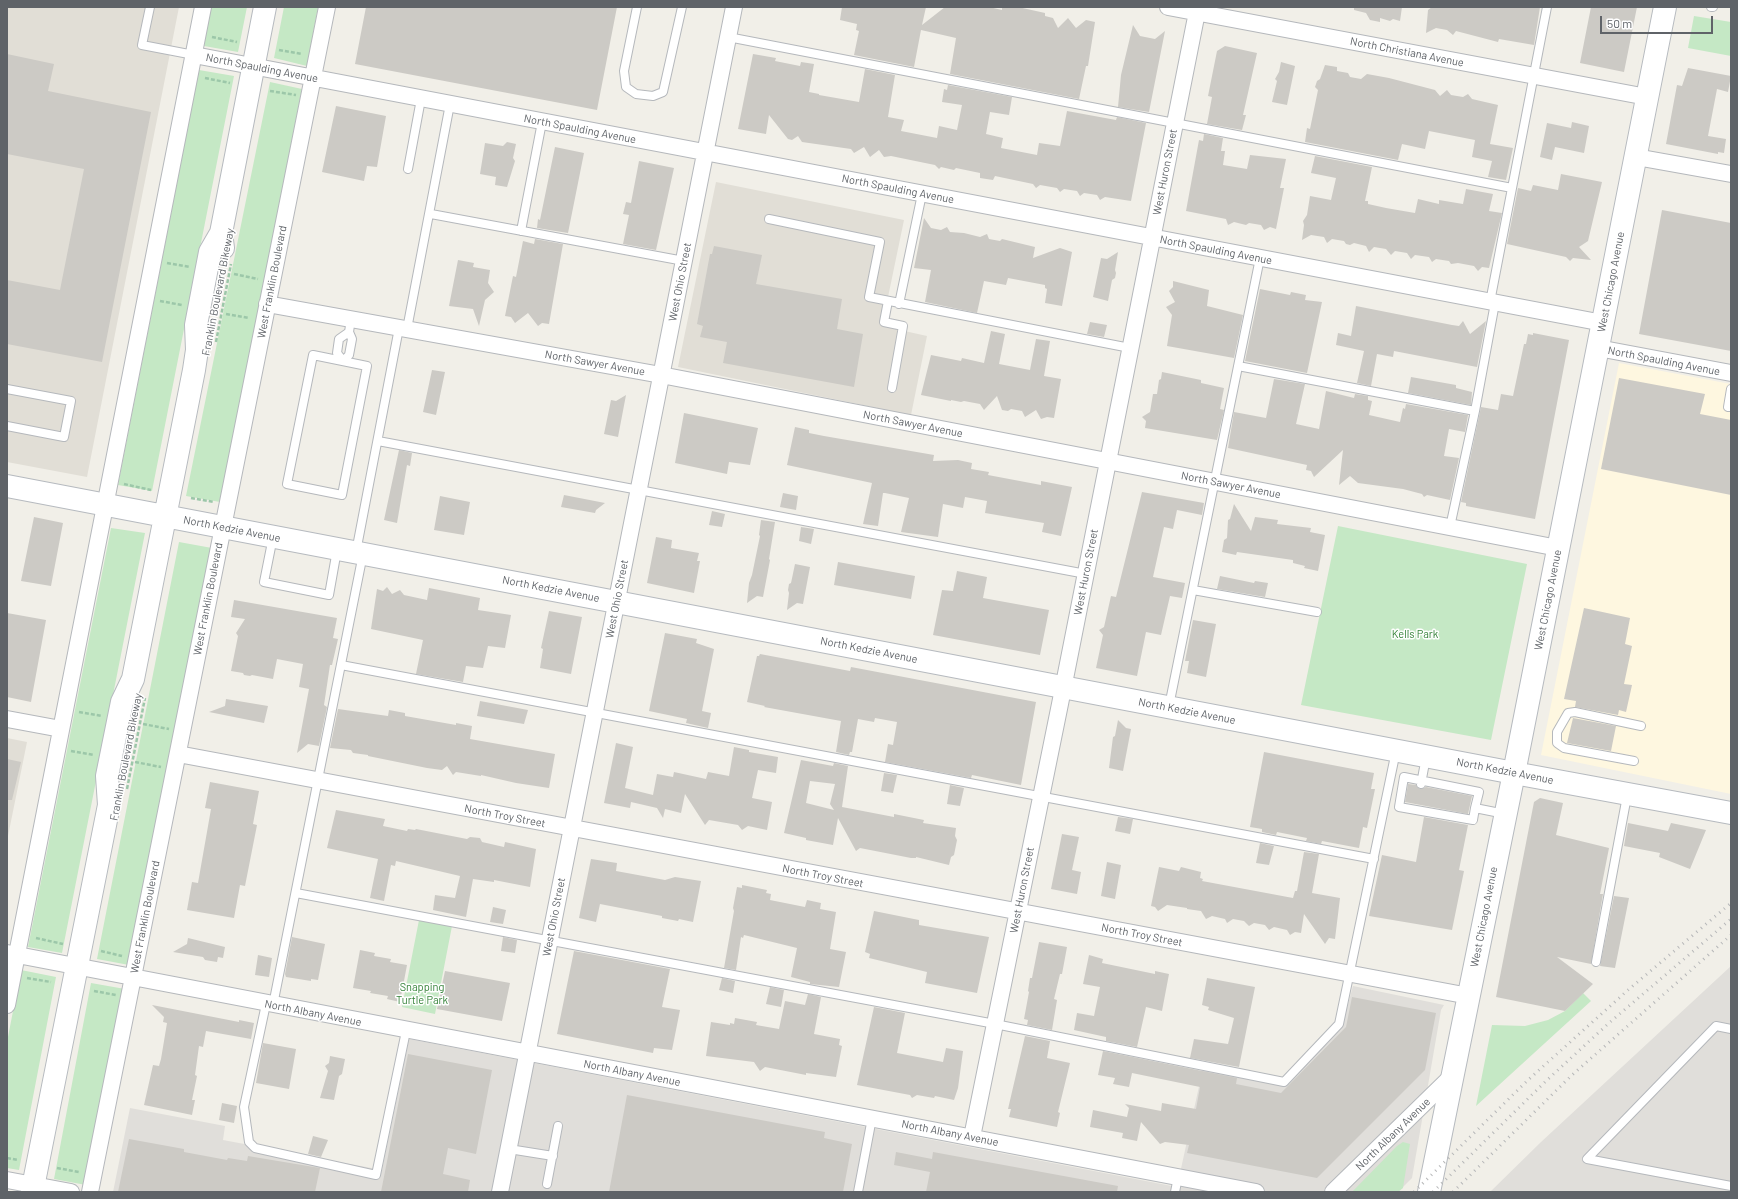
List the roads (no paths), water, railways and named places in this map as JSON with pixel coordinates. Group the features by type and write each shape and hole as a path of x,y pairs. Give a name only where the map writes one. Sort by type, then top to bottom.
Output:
{"main road":[{"path":"33,1188 76,967 118,799 140,686 165,516 207,346 224,254 221,233 265,7"},
{"name":"West Chicago Avenue","path":"1429,1192 1514,773 1665,7"},
{"name":"North Kedzie Avenue","path":"7,486 1731,813"}],"street":[{"path":"7,1005 12,954 61,728 203,7"},
{"name":"West Franklin Boulevard","path":"90,1192 327,7"},
{"name":"West Ohio Street","path":"500,1192 734,7"},
{"name":"North Christiana Avenue","path":"1168,7 1197,10 1647,97"},
{"name":"West Huron Street","path":"972,1137 1064,687 1197,10"},
{"name":"North Spaulding Avenue","path":"194,55 1603,323"},
{"path":"1636,157 1731,174"},
{"name":"North Sawyer Avenue","path":"267,304 350,325 403,328 661,375 1558,548"},
{"name":"North Spaulding Avenue","path":"1598,348 1731,373"},
{"path":"7,719 61,728"},
{"name":"North Troy Street","path":"178,754 1468,996"},
{"name":"North Albany Avenue","path":"12,954 406,1031 972,1137 1176,1184 1256,1192"},
{"name":"North Albany Avenue","path":"1333,1192 1452,1076"},
{"path":"7,1180 33,1188 71,1192"}],"lane":[{"path":"150,7 142,45 194,55"},
{"path":"637,7 624,71 626,87 636,94 653,96 663,92 682,7"},
{"path":"1450,527 1475,411 1512,188 1546,7"},
{"path":"728,37 1512,188"},
{"path":"408,169 421,98"},
{"path":"406,1031 376,1175 255,1148 249,1142 244,1107 296,893 341,665 352,552 403,328 431,214 450,104"},
{"path":"521,231 542,122"},
{"path":"899,304 922,194"},
{"path":"431,214 684,261"},
{"path":"770,219 880,242 869,297 1130,348"},
{"path":"1169,707 1260,258"},
{"path":"888,301 884,322 903,326 892,388"},
{"path":"343,361 349,355 352,339 350,325"},
{"path":"343,361 313,355 287,484 342,495 367,366 343,361 337,353 339,339 350,325"},
{"path":"1238,366 1475,411"},
{"path":"7,389 71,401 64,437 7,426"},
{"path":"1731,389 1728,407 1731,407"},
{"path":"378,441 1086,574"},
{"path":"273,536 264,582 329,595 352,552"},
{"path":"1193,590 1317,612"},
{"path":"341,665 1041,798 1374,859"},
{"path":"1634,761 1564,748 1557,743 1557,732 1568,713 1575,712 1641,726"},
{"path":"296,893 995,1024 1284,1082 1339,1024 1396,750"},
{"path":"1422,782 1426,756"},
{"path":"1404,777 1422,782 1458,790 1479,792 1473,820 1453,813 1417,807 1399,807 1404,777"},
{"path":"1596,962 1628,794"},
{"path":"1476,808 1505,814"},
{"path":"1731,1029 1716,1026 1587,1159 1731,1186"},
{"path":"858,1192 872,1118"},
{"path":"547,1184 558,1126"},
{"path":"508,1149 553,1156"}],"railway":[{"path":"1414,1192 1528,1080 1628,990 1731,903"},
{"path":"1433,1192 1546,1081 1609,1023 1731,919"},
{"path":"1453,1192 1572,1075 1731,935"}],"park label":[{"name":"Kells Park","path":"1415,634"},
{"name":"Snapping Turtle Park","path":"422,993"}]}
